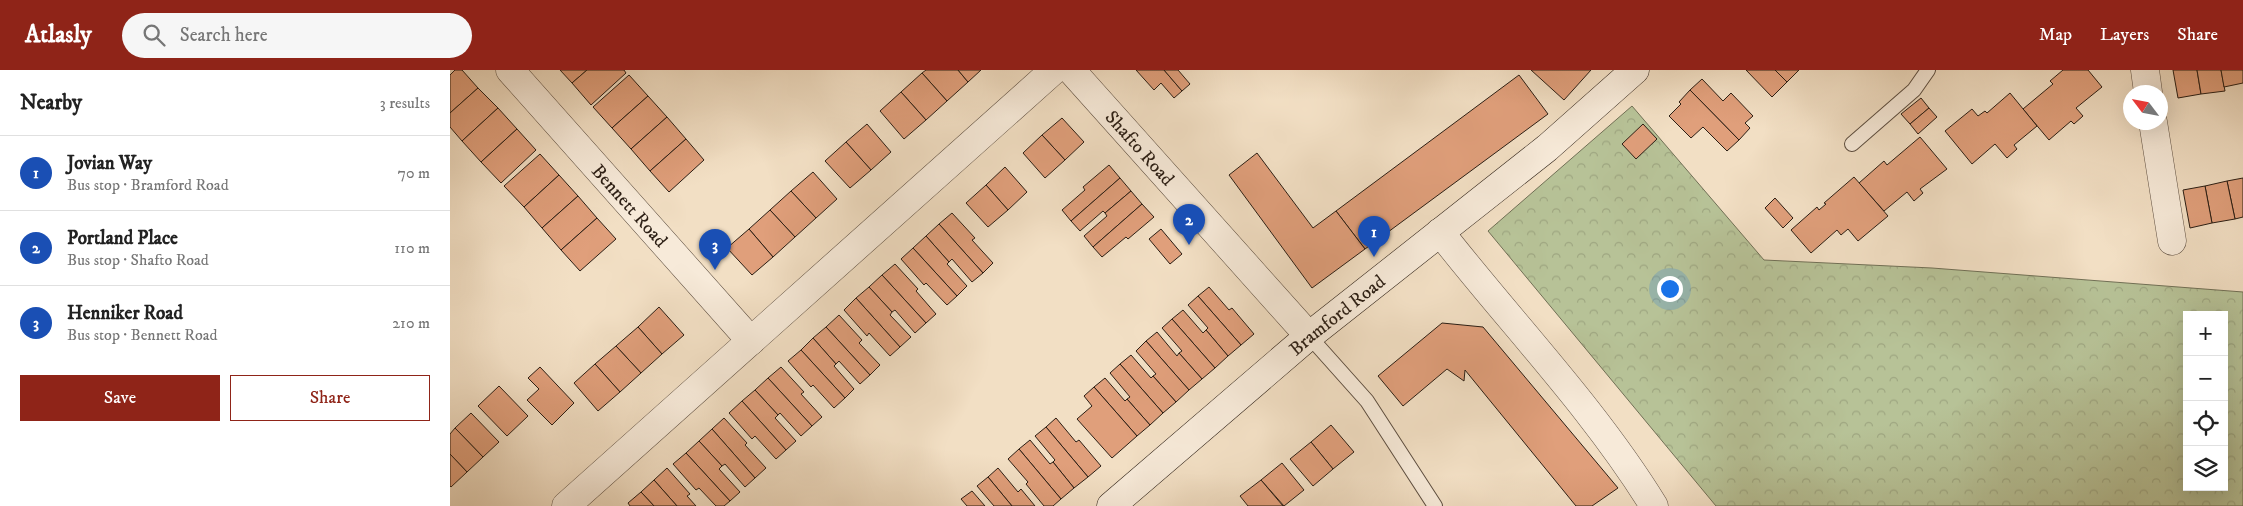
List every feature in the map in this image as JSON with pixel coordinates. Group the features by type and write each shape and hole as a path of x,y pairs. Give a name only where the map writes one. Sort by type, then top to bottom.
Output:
{"street":[{"name":"Bennett Road","path":"510,70 751,341"},
{"path":"566,506 1054,70"},
{"name":"Shafto Road","path":"1071,70 1309,336"},
{"name":"Bramford Road","path":"1111,506 1309,336 1547,148 1635,70"},
{"path":"2145,70 2147,85"},
{"path":"2154,130 2172,241"},
{"path":"1440,232 1539,350 1633,471 1654,506"}],"lane":[{"path":"1852,144 1914,90 1928,70"},
{"path":"1309,336 1367,401 1435,506"}],"green space":[{"path":"1632,106 1764,260 1932,268 2243,292 2243,506 1716,506 1488,231"}],"building":[{"path":"455,70 462,70 478,88 450,113 450,75"},
{"path":"560,70 587,70 572,83"},
{"path":"587,70 624,70 626,73 591,105 572,83"},
{"path":"926,70 958,70 968,82 947,101 922,73"},
{"path":"958,70 981,70 968,82"},
{"path":"1136,70 1164,70 1182,91 1174,98 1161,83 1154,90"},
{"path":"1164,70 1178,70 1190,84 1182,91"},
{"path":"1531,70 1591,70 1564,100"},
{"path":"1746,70 1775,70 1787,82 1772,97"},
{"path":"1775,70 1799,70 1787,82"},
{"path":"2063,70 2088,70 2102,87 2076,108 2083,116 2074,124 2071,121 2049,140 2023,109 2053,84 2050,81"},
{"path":"2173,70 2197,70 2201,94 2178,98"},
{"path":"2197,70 2221,70 2225,91 2201,94"},
{"path":"2221,70 2243,70 2243,83 2224,87"},
{"path":"922,73 947,101 926,120 901,92"},
{"path":"629,75 648,96 612,128 593,107"},
{"path":"1519,75 1548,114 1365,249 1336,211"},
{"path":"1702,79 1723,101 1731,93 1753,116 1745,123 1750,128 1739,140 1690,90"},
{"path":"478,88 498,108 462,141 450,127 450,113"},
{"path":"1690,90 1739,140 1727,151 1703,127 1691,138 1669,116 1681,104 1679,102"},
{"path":"901,92 926,120 904,139 880,111"},
{"path":"2010,93 2037,126 2014,145 2017,149 2007,158 1995,144 1972,164 1945,131 1972,109 1978,116 1985,111 1987,113"},
{"path":"648,96 667,117 631,149 612,128"},
{"path":"1921,98 1929,108 1910,124 1901,114"},
{"path":"498,108 517,129 481,162 462,141"},
{"path":"1929,108 1937,117 1918,134 1910,124"},
{"path":"667,117 686,139 650,171 631,149"},
{"path":"1062,118 1084,142 1065,160 1042,135"},
{"path":"867,124 891,152 871,170 846,142"},
{"path":"1643,124 1657,139 1636,159 1622,144"},
{"path":"517,129 536,150 501,183 481,162"},
{"path":"1042,135 1065,160 1045,178 1023,153"},
{"path":"1920,137 1947,169 1920,189 1923,193 1914,201 1907,192 1884,211 1859,183 1884,161 1887,165"},
{"path":"686,139 704,160 669,192 650,171"},
{"path":"846,142 871,170 850,188 825,161"},
{"path":"1257,153 1313,228 1336,211 1365,249 1312,288 1229,175"},
{"path":"540,154 559,175 524,207 504,186"},
{"path":"1109,165 1120,178 1071,221 1062,210 1085,190 1083,187"},
{"path":"1005,167 1027,192 1008,210 986,185"},
{"path":"813,172 837,199 816,218 791,191"},
{"path":"559,175 578,196 542,228 524,207"},
{"path":"1854,177 1888,216 1858,241 1848,229 1841,235 1837,230 1811,253 1791,230 1817,207 1819,210 1826,204 1824,203"},
{"path":"1120,178 1131,191 1105,213 1103,211 1080,231 1071,221"},
{"path":"2243,178 2243,217 2235,219 2227,181"},
{"path":"2227,181 2235,219 2212,223 2205,186"},
{"path":"986,185 1008,210 988,227 966,203"},
{"path":"2205,186 2212,223 2190,228 2183,190"},
{"path":"791,191 816,218 795,237 770,210"},
{"path":"1131,191 1142,204 1093,247 1084,236 1107,216 1105,213"},
{"path":"578,196 597,218 561,250 542,228"},
{"path":"1775,198 1793,218 1783,228 1765,208"},
{"path":"1142,204 1154,217 1128,239 1126,237 1102,257 1093,247"},
{"path":"770,210 795,237 773,257 749,229"},
{"path":"952,213 975,238 972,240 993,263 983,273 939,224"},
{"path":"597,218 616,239 580,271 561,250"},
{"path":"939,224 983,273 972,282 952,259 949,262 926,236"},
{"path":"749,229 773,257 752,275 727,248"},
{"path":"1161,229 1182,254 1170,264 1149,239"},
{"path":"926,236 949,262 947,264 967,286 957,296 913,248"},
{"path":"913,248 957,296 947,305 926,283 924,285 901,259"},
{"path":"895,264 918,289 916,291 936,314 926,323 882,275"},
{"path":"882,275 926,323 915,333 895,310 892,312 869,287"},
{"path":"869,287 892,312 890,315 911,337 900,347 856,298"},
{"path":"1209,287 1229,310 1232,308 1254,334 1241,345 1198,296"},
{"path":"1198,296 1241,345 1228,356 1206,330 1208,328 1188,305"},
{"path":"856,298 900,347 890,356 869,333 867,336 844,310"},
{"path":"659,307 684,335 662,354 638,327"},
{"path":"1183,310 1203,333 1206,330 1228,356 1215,368 1172,319"},
{"path":"839,315 862,340 859,343 880,365 870,375 826,327"},
{"path":"1172,319 1215,368 1202,379 1179,353 1182,351 1162,328"},
{"path":"1442,323 1483,327 1618,488 1592,506 1576,506 1465,370 1464,381 1447,369 1403,406 1378,376"},
{"path":"638,327 662,354 641,373 616,346"},
{"path":"826,327 870,375 860,384 839,361 836,364 813,338"},
{"path":"1157,332 1177,356 1179,353 1202,379 1189,390 1146,341"},
{"path":"813,338 836,364 834,366 854,389 845,398 801,350"},
{"path":"1146,341 1189,390 1176,402 1153,376 1156,374 1136,351"},
{"path":"616,346 641,373 620,392 595,364"},
{"path":"801,350 845,398 834,408 813,385 811,387 788,361"},
{"path":"1131,355 1176,402 1163,413 1120,364"},
{"path":"595,364 620,392 598,411 574,383"},
{"path":"1120,364 1163,413 1150,425 1127,399 1130,397 1110,373"},
{"path":"540,367 574,403 552,425 527,400 539,389 528,378"},
{"path":"781,367 804,392 801,394 822,417 812,426 768,378"},
{"path":"768,378 812,426 801,436 755,390"},
{"path":"1105,378 1150,425 1137,436 1094,387"},
{"path":"499,386 528,416 507,436 478,406"},
{"path":"1094,387 1137,436 1112,458 1077,419 1092,406 1084,396"},
{"path":"755,390 778,415 775,418 796,441 786,450 742,401"},
{"path":"742,401 786,450 776,459 755,436 752,439 729,413"},
{"path":"471,413 499,442 483,457 455,428"},
{"path":"724,418 747,443 745,445 766,468 755,478 712,429"},
{"path":"1056,418 1076,442 1079,440 1101,466 1088,477 1046,427"},
{"path":"1331,425 1354,452 1333,469 1311,442"},
{"path":"1046,427 1088,477 1074,488 1053,462 1055,460 1035,436"},
{"path":"455,428 483,457 467,472 450,454 450,434"},
{"path":"712,429 755,478 745,487 725,464 722,466 699,441"},
{"path":"1030,440 1050,464 1053,462 1074,488 1061,499 1019,449"},
{"path":"699,441 722,466 719,469 740,492 730,501 686,453"},
{"path":"1311,442 1333,469 1313,486 1290,459"},
{"path":"1019,449 1061,499 1053,506 1044,506 1026,484 1028,482 1008,459"},
{"path":"686,453 730,501 724,506 716,506 699,488 696,490 673,464"},
{"path":"450,454 467,472 451,487 450,486"},
{"path":"1282,463 1304,490 1284,506 1261,480"},
{"path":"667,468 690,494 687,496 696,506 677,506 654,480"},
{"path":"998,468 1018,492 1021,489 1035,506 1012,506 988,477"},
{"path":"988,477 1012,506 994,506 977,486"},
{"path":"654,480 677,506 654,506 641,492"},
{"path":"1261,480 1283,506 1248,506 1240,496"},
{"path":"972,491 985,506 967,506 961,499"},
{"path":"641,492 654,506 630,506 628,503"}],"place":[{"name":"Portland Place","path":"1189,245"},
{"name":"Jovian Way","path":"1374,257"},
{"name":"Henniker Road","path":"715,270"}]}
